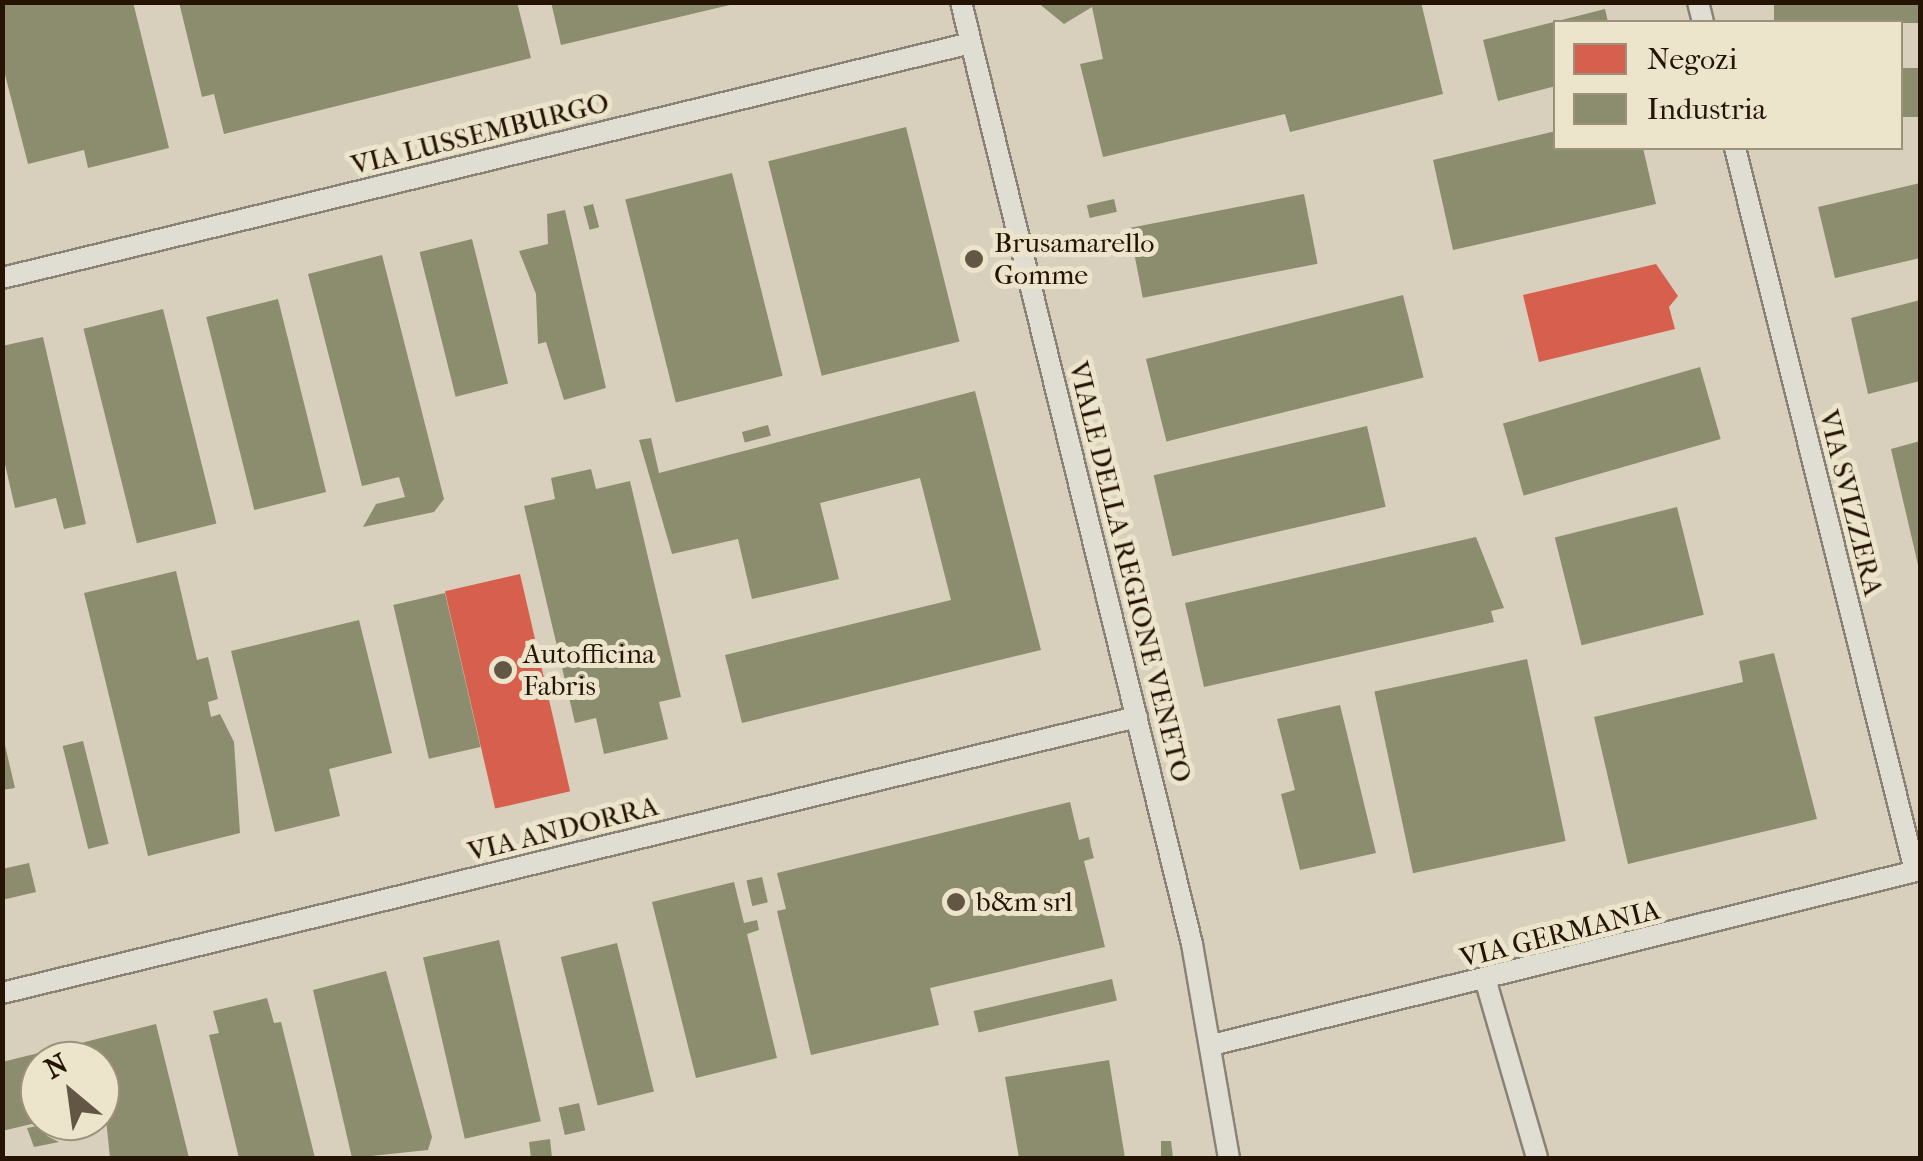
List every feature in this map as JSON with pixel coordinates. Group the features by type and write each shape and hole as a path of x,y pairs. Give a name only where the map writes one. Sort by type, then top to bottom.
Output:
{"street":[{"name":"VIALE DELLA REGIONE VENETO","path":"961,2 1137,718 1212,1045 1229,1158"},
{"name":"VIA LUSSEMBURGO","path":"2,278 971,42"},
{"name":"VIA SVIZZERA","path":"1735,150 1918,871"},
{"name":"VIA ANDORRA","path":"2,993 1137,718"},
{"name":"VIA GERMANIA","path":"1212,1045 1486,982 1918,871"},
{"path":"1486,982 1537,1158"}],"building: Negozi":[{"path":"1656,264 1678,296 1669,307 1675,329 1539,362 1523,295"},
{"name":"Autofficina Fabris","path":"520,574 570,791 495,809 445,591"}],"building: Industria":[{"path":"2,2 133,2 169,148 88,168 84,150 28,164 2,63"},
{"path":"179,2 517,2 531,58 224,134 214,94 202,97"},
{"path":"551,2 734,2 734,4 561,45"},
{"path":"1037,2 1421,2 1443,94 1290,132 1285,114 1103,157 1080,64 1103,59 1092,7 1064,24"},
{"path":"1774,2 1920,2 1920,23 1774,20"},
{"path":"1605,9 1608,20 1562,20"},
{"path":"1553,22 1553,87 1498,101 1483,40"},
{"path":"1903,68 1920,68 1920,117 1903,117"},
{"path":"906,127 959,341 822,376 768,161"},
{"path":"1553,132 1553,150 1643,150 1656,204 1453,250 1433,160"},
{"path":"732,173 783,376 676,402 625,200"},
{"path":"1920,183 1920,258 1835,278 1818,207"},
{"path":"1304,194 1318,264 1143,298 1129,228"},
{"path":"1114,199 1117,212 1090,218 1087,205"},
{"path":"593,204 599,227 590,230 583,207"},
{"path":"565,210 606,388 564,400 546,342 538,344 536,294 519,251 548,244 547,214"},
{"path":"472,239 508,384 456,397 420,252"},
{"path":"382,255 444,499 434,512 363,527 376,504 405,497 399,477 362,486 308,274"},
{"path":"1403,295 1424,377 1166,442 1146,359"},
{"path":"278,299 326,492 254,510 206,317"},
{"path":"1920,300 1920,381 1868,394 1851,318"},
{"path":"163,309 216,523 137,543 83,329"},
{"path":"43,337 86,524 64,529 56,498 15,508 2,451 2,346"},
{"path":"1700,367 1721,439 1524,496 1503,424"},
{"path":"975,391 1041,650 742,723 725,655 951,600 920,478 820,503 839,579 752,599 738,539 672,554 639,440 651,438 659,473"},
{"path":"768,425 771,436 745,443 742,432"},
{"path":"1367,426 1386,507 1172,556 1154,475"},
{"path":"1920,441 1920,569 1919,569 1891,449"},
{"path":"591,469 596,489 630,481 681,697 659,702 668,739 604,754 596,718 575,723 524,506 555,499 551,478"},
{"path":"1677,507 1704,615 1582,645 1555,537"},
{"path":"1476,537 1504,608 1491,611 1494,622 1204,687 1185,603"},
{"path":"176,571 197,660 208,657 218,699 208,702 211,717 220,714 234,742 240,833 148,856 84,593"},
{"path":"445,593 481,747 429,759 393,605"},
{"path":"359,620 392,753 329,769 340,816 275,832 231,651"},
{"path":"1774,653 1817,819 1628,864 1594,717 1743,682 1739,661"},
{"path":"1527,659 1566,841 1413,873 1374,691"},
{"path":"1340,705 1376,853 1300,870 1281,794 1295,790 1277,719"},
{"path":"83,741 109,844 88,849 63,746"},
{"path":"2,742 15,788 2,790"},
{"name":"b&m srl","path":"1070,802 1079,840 1089,837 1094,858 1084,861 1105,947 930,988 939,1025 811,1055 777,911 786,909 777,873"},
{"path":"29,863 36,892 2,900 2,869"},
{"path":"762,877 768,902 752,906 746,881"},
{"path":"734,882 744,923 757,920 759,930 747,934 777,1058 696,1078 652,902"},
{"path":"499,940 541,1121 465,1139 423,958"},
{"path":"617,943 654,1091 598,1105 561,957"},
{"path":"386,971 432,1137 428,1150 352,1158 313,990"},
{"path":"1112,979 1117,1000 979,1032 974,1011"},
{"path":"267,998 274,1023 281,1022 315,1158 239,1158 209,1035 219,1033 213,1011"},
{"path":"156,1024 189,1158 110,1158 108,1141 120,1141 120,1041 89,1041"},
{"path":"20,1058 20,1127 2,1131 2,1062"},
{"path":"1109,1060 1125,1158 1019,1158 1005,1077"},
{"path":"579,1103 585,1130 565,1135 559,1108"},
{"path":"550,1139 552,1158 531,1158 529,1142"},
{"path":"32,1141 59,1142 34,1147"},
{"path":"1161,1141 1171,1141 1173,1158 1161,1158"}],"place":[{"name":"Brusamarello Gomme","path":"974,259"},
{"name":"Autofficina Fabris","path":"503,670"},
{"name":"b&m srl","path":"956,902"}]}
